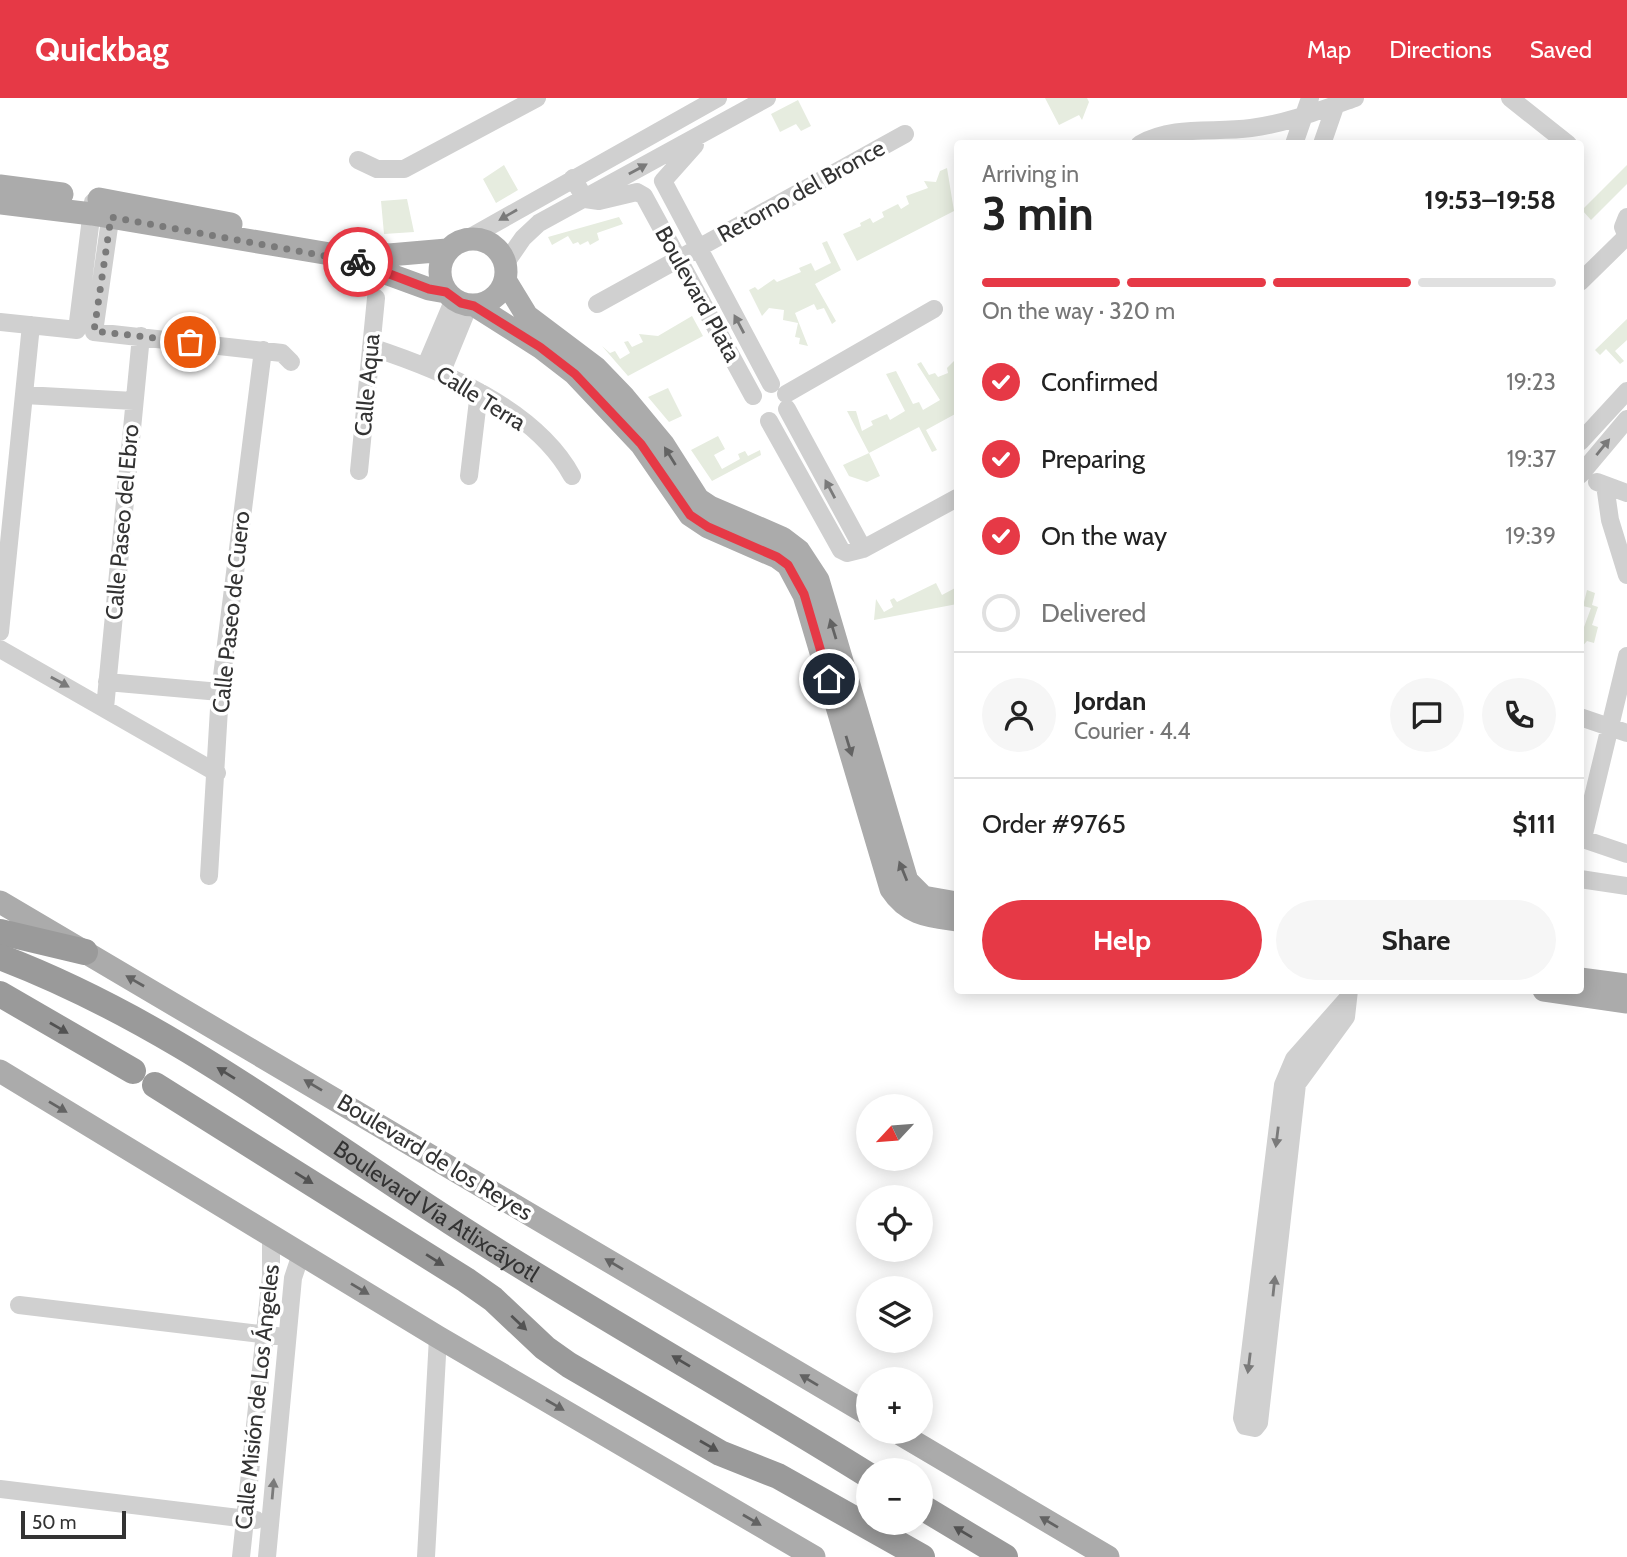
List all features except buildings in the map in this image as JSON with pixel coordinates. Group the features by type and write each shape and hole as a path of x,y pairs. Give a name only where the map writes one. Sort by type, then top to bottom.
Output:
{"highway":[{"path":"0,932 85,953"},
{"name":"Boulevard Vía Atlixcáyotl","path":"0,957 78,988 166,1035 304,1122 450,1222 856,1468"},
{"name":"Boulevard Vía Atlixcáyotl","path":"0,993 144,1078 466,1280 493,1299 545,1348 569,1365 720,1453 778,1475 922,1557"},
{"path":"933,1514 1005,1557"}],"main road":[{"path":"0,186 270,240 345,258 461,301 540,347 575,374 641,444 708,527 777,557 797,578 891,889 906,907 920,915 954,919"},
{"path":"0,203 102,208"},
{"path":"270,240 389,255 457,245 477,239 495,247 527,316 596,368 624,397 663,444 694,507"},
{"path":"457,245 439,271 461,301"},
{"path":"461,301 494,298 505,272"},
{"path":"694,507 710,508 782,538 809,564 818,580 907,881 923,897 954,902"},
{"name":"Boulevard de los Reyes","path":"0,902 856,1408"},
{"path":"1584,980 1627,985"},
{"path":"1572,994 1627,1002"},
{"path":"0,1071 785,1548 814,1557"},
{"path":"917,1444 1108,1557"}],"street":[{"path":"358,160 377,169 404,169 537,98"},
{"path":"457,245 718,98"},
{"path":"505,272 532,228 767,98"},
{"path":"1295,140 1310,98"},
{"path":"1149,140 1163,134 1247,128 1304,117 1338,101 1355,98"},
{"path":"1510,98 1563,140"},
{"path":"1323,140 1338,101"},
{"name":"Boulevard Plata","path":"710,129 663,181 781,396 855,551"},
{"name":"Retorno del Bronce","path":"597,304 905,134"},
{"path":"573,178 584,199"},
{"path":"552,190 562,211"},
{"name":"Boulevard Plata","path":"584,199 599,201 641,193 753,396 755,412 769,421"},
{"path":"85,331 102,208"},
{"path":"1584,278 1627,237 1623,227 1627,217"},
{"name":"Calle Aqua","path":"359,471 376,298"},
{"path":"434,368 461,301"},
{"path":"753,396 757,389 781,396 934,309"},
{"path":"0,322 263,350 282,353 291,362"},
{"path":"0,632 3,576 31,325"},
{"name":"Calle Paseo del Ebro","path":"105,708 141,336"},
{"name":"Calle Terra","path":"371,347 434,368 479,392 530,428 564,462 572,476"},
{"name":"Calle Paseo de Cuero","path":"209,876 220,692 263,350"},
{"path":"1584,438 1627,391"},
{"path":"469,476 479,392"},
{"path":"24,395 134,401"},
{"path":"781,396 777,420 769,421 841,550 855,551 954,500"},
{"path":"1584,471 1627,419"},
{"path":"1584,477 1627,493"},
{"path":"1605,485 1610,520 1627,575"},
{"path":"0,649 217,773"},
{"path":"1584,832 1618,730 1627,656"},
{"path":"107,682 220,692"},
{"path":"1584,717 1618,730"},
{"path":"1584,839 1627,853"},
{"path":"1584,880 1627,886"},
{"path":"1270,1254 1259,1423 1255,1428 1245,1426 1242,1418 1270,1254 1292,1078 1346,1017 1348,994"},
{"name":"Calle Misión de Los Ángeles","path":"241,1557 271,1276 271,1237"},
{"name":"Calle Misión de Los Ángeles","path":"267,1557 293,1278 301,1254"},
{"path":"19,1305 287,1337"},
{"path":"426,1557 438,1337"},
{"path":"0,1489 270,1522"}],"shaded area":[{"path":"1045,98 1087,98 1089,102 1082,120 1079,115 1059,125"},
{"path":"798,100 811,126 801,131 796,124 780,132 771,114"},
{"path":"504,165 518,190 496,203 483,179"},
{"path":"1627,165 1627,184 1591,220 1584,212 1584,208"},
{"path":"947,168 954,211 857,261 843,234 861,226 860,223 870,218 873,223 884,217 882,212 898,204 901,209 909,204 906,196 928,188 924,181 936,182 940,171"},
{"path":"407,199 414,232 384,234 381,201"},
{"path":"619,217 623,224 597,233 599,240 590,245 588,241 580,245 578,242 573,244 568,236 552,245 548,237"},
{"path":"827,241 841,270 815,284 836,321 832,324 824,308 817,310 814,304 795,313 808,346 799,344 800,338 795,337 798,323 783,320 784,310 769,308 762,316 749,290 755,287 758,290 774,279 777,282 801,272 799,268 811,263 815,271 831,263 822,243"},
{"path":"692,316 703,336 628,376 602,346 610,353 615,351 620,359 630,353 624,342 628,341 632,347 643,342 639,334 658,336"},
{"path":"1627,319 1627,340 1615,351 1624,361 1620,364 1606,349 1600,355 1595,350"},
{"path":"954,361 954,415 926,430 937,450 932,452 919,427 869,453 847,411 856,411 862,431 873,425 871,421 887,414 890,420 905,411 886,374 896,371 913,404 919,402 923,410 940,400 917,364 921,362 929,375 935,373 938,377 948,373 947,368"},
{"path":"668,388 682,416 669,422 648,397"},
{"path":"718,436 725,449 714,455 722,469 740,459 738,454 745,451 748,456 760,450 761,455 712,481 691,450"},
{"path":"869,453 880,476 867,482 849,476 843,465"},
{"path":"936,583 942,595 954,589 954,605 874,620 876,599 884,612 893,607 890,600 894,598 897,602"},
{"path":"1587,590 1595,593 1592,605 1598,607 1592,625 1598,627 1594,643 1587,641 1584,644 1584,627 1591,608 1584,606"}],"way so far":[{"path":"190,342 94,331 111,217 269,246 336,255 358,262"}],"route":[{"path":"358,262 429,289 446,292 461,303 474,306 540,347 575,374 641,444 678,502 690,515 708,527 777,557 788,565 804,594 829,679"}]}
